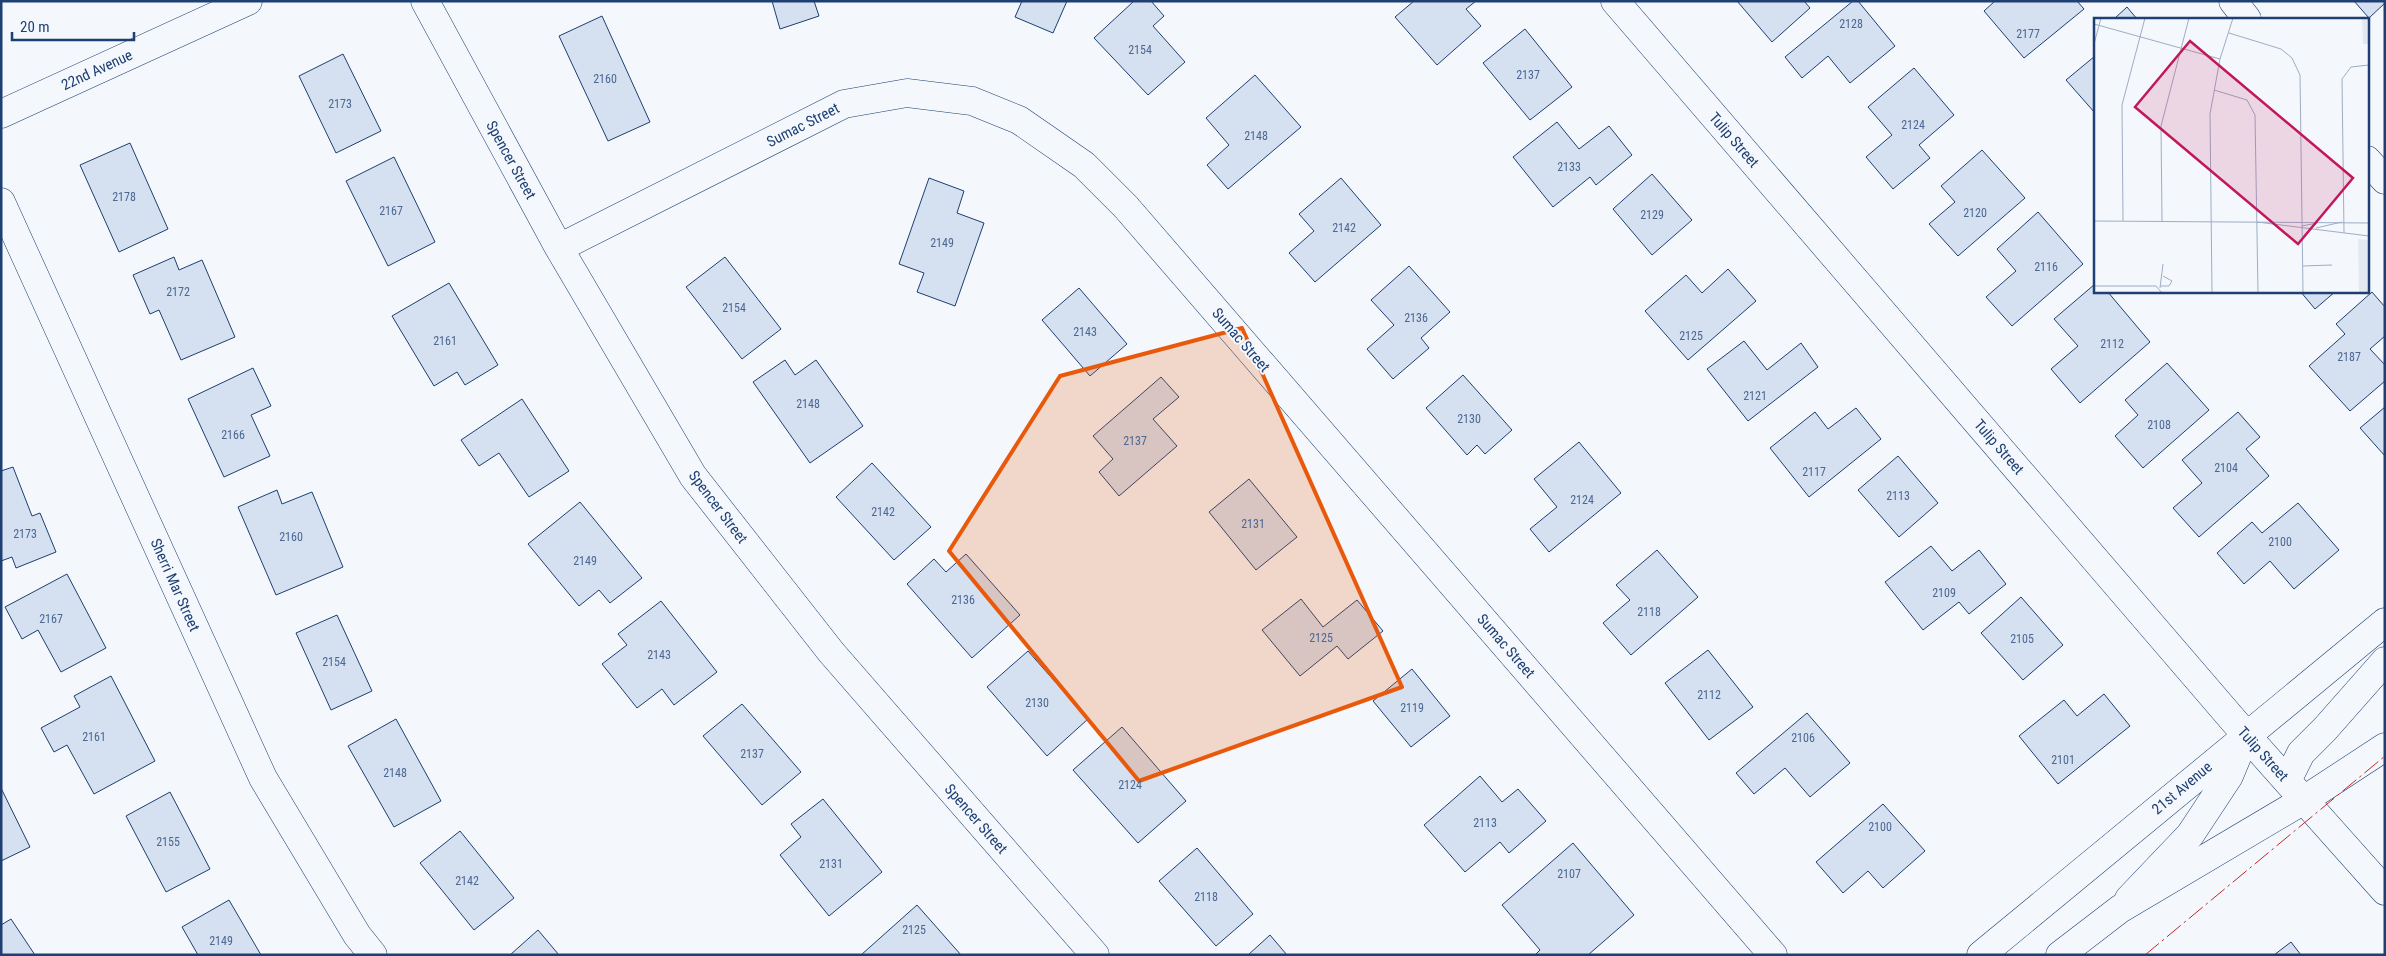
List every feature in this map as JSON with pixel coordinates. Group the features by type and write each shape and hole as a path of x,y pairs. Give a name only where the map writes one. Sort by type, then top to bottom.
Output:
{"street":[{"name":"22nd Avenue","path":"1,114 248,1"},
{"name":"Spencer Street","path":"425,1 559,248 693,476 831,652 1095,955"},
{"name":"Tulip Street","path":"1615,1 2246,735 2385,891"},
{"path":"2232,1 2246,18"},
{"name":"Sumac Street","path":"559,248 844,104 907,92 972,101 1020,120 1084,165 1126,207 1773,955"},
{"path":"2368,161 2385,180"},
{"name":"Sherri Mar Street","path":"1,202 263,778 357,935 373,955"},
{"name":"21st Avenue","path":"1981,955 2385,622"},
{"path":"2296,791 2302,753 2385,661"},
{"path":"2120,910 2190,835 2229,776 2246,735"},
{"path":"2060,955 2120,910 2296,791 2382,747"}],"highlighted area":[{"path":"1242,328 1402,687 1139,781 949,551 1060,376"}],"building":[{"path":"772,1 814,1 819,16 780,29"},
{"path":"1022,1 1067,1 1053,33 1015,17"},
{"path":"1134,1 1151,1 1164,16 1153,26 1185,62 1148,95 1094,38"},
{"path":"1414,1 1476,1 1466,9 1481,26 1437,65 1395,17"},
{"path":"1737,1 1804,1 1810,8 1772,42"},
{"path":"1853,1 1858,1 1895,46 1850,83 1828,56 1802,78 1785,57"},
{"path":"1995,1 2077,1 2084,9 2024,58 1984,11"},
{"path":"2354,1 2385,1 2385,3 2369,18"},
{"path":"2127,7 2136,18 2115,18"},
{"path":"602,16 650,122 608,141 559,36"},
{"path":"1525,29 1572,87 1530,120 1483,63"},
{"path":"343,54 381,131 336,153 299,76"},
{"path":"2094,57 2094,112 2066,80"},
{"path":"1914,68 1954,115 1919,145 1930,158 1893,189 1866,157 1892,135 1868,107"},
{"path":"1255,75 1301,127 1228,189 1207,165 1229,145 1206,118"},
{"path":"1557,122 1579,149 1609,126 1632,155 1596,185 1590,177 1553,207 1513,157"},
{"path":"130,143 168,229 119,252 80,165"},
{"path":"1982,150 2025,198 1958,256 1929,224 1955,202 1941,186"},
{"path":"394,157 435,242 388,266 346,181"},
{"path":"1652,174 1692,220 1652,255 1613,209"},
{"path":"929,178 964,191 957,213 984,223 955,306 917,292 924,273 899,264"},
{"path":"1341,178 1381,225 1315,282 1289,253 1314,231 1299,214"},
{"path":"2038,212 2083,264 2012,326 1986,297 2016,271 1997,249"},
{"path":"174,257 179,270 202,260 235,337 181,360 159,310 150,314 133,275"},
{"path":"725,257 781,329 742,359 686,287"},
{"path":"1409,266 1450,312 1421,338 1429,348 1393,379 1367,349 1394,325 1371,300"},
{"path":"1728,269 1756,301 1688,360 1645,311 1686,275 1702,293"},
{"path":"449,283 498,365 465,385 457,372 434,386 392,316"},
{"path":"2094,285 2094,292 2108,292 2150,342 2080,403 2051,369 2078,346 2054,319"},
{"path":"1079,288 1127,344 1090,376 1042,320"},
{"path":"2301,292 2335,292 2315,309"},
{"path":"2372,292 2385,307 2385,336 2370,349 2385,365 2385,381 2350,411 2309,366 2345,334 2336,324"},
{"path":"1744,341 1767,370 1801,343 1818,367 1748,421 1707,369"},
{"path":"785,360 795,375 816,360 863,426 810,463 753,382"},
{"path":"2167,363 2209,410 2143,468 2115,436 2138,415 2125,400"},
{"path":"253,368 271,406 251,415 270,456 224,477 188,399"},
{"path":"1463,375 1512,430 1485,454 1477,445 1467,455 1426,408"},
{"path":"1161,377 1179,397 1153,419 1177,446 1119,496 1099,472 1113,459 1093,436"},
{"path":"522,399 569,471 529,497 499,453 479,466 461,440"},
{"path":"2385,407 2385,456 2360,428"},
{"path":"1856,408 1881,439 1809,497 1770,448 1815,412 1828,429"},
{"path":"2238,412 2260,437 2246,449 2269,476 2199,537 2173,508 2202,483 2182,460"},
{"path":"1579,442 1621,493 1549,552 1530,529 1557,507 1534,479"},
{"path":"1898,456 1938,503 1899,537 1858,490"},
{"path":"872,463 931,527 894,560 836,497"},
{"path":"13,467 32,516 40,513 56,552 16,568 12,557 1,561 1,471"},
{"path":"1249,479 1297,537 1256,570 1209,512"},
{"path":"277,490 282,504 312,492 343,567 276,595 238,507"},
{"path":"580,502 642,578 610,603 599,590 579,606 528,544"},
{"path":"2298,503 2339,550 2294,589 2270,561 2244,584 2217,553 2252,522 2262,533"},
{"path":"1931,546 1952,571 1979,550 2006,584 1969,614 1959,602 1923,630 1885,582"},
{"path":"1657,550 1698,597 1631,655 1603,623 1630,600 1616,585"},
{"path":"966,554 1020,615 972,658 907,584 934,559 946,572"},
{"path":"67,574 106,648 61,672 38,630 22,639 5,607"},
{"path":"2021,597 2063,645 2023,680 1981,633"},
{"path":"1301,599 1323,627 1357,600 1383,631 1348,659 1337,646 1300,676 1262,630"},
{"path":"661,601 717,672 674,705 662,689 637,708 602,664 627,645 618,634"},
{"path":"337,615 372,691 331,710 296,633"},
{"path":"1708,650 1753,707 1709,740 1665,683"},
{"path":"1028,651 1088,719 1047,756 987,687"},
{"path":"1412,669 1450,716 1411,747 1373,701"},
{"path":"111,676 155,761 94,794 67,745 54,752 41,728 80,707 74,696"},
{"path":"2104,694 2130,726 2058,784 2019,736 2064,700 2077,716"},
{"path":"742,704 801,772 762,805 703,736"},
{"path":"1807,713 1850,763 1810,797 1785,768 1754,794 1736,773"},
{"path":"396,719 441,801 394,827 348,746"},
{"path":"1122,727 1186,801 1138,843 1073,770"},
{"path":"1480,776 1502,802 1518,789 1546,821 1509,853 1500,842 1465,872 1424,825"},
{"path":"1,788 30,847 1,861"},
{"path":"170,792 210,869 166,892 126,816"},
{"path":"823,799 882,872 829,916 780,855 801,837 791,824"},
{"path":"1883,804 1925,851 1883,888 1868,871 1843,893 1816,862"},
{"path":"460,831 514,898 474,930 420,863"},
{"path":"1573,843 1634,915 1588,955 1535,955 1540,950 1502,905"},
{"path":"1197,848 1253,914 1216,946 1159,881"},
{"path":"229,900 261,955 198,955 182,927"},
{"path":"917,905 961,955 861,955"},
{"path":"11,919 35,955 1,955 1,925"},
{"path":"538,930 559,955 510,955"},
{"path":"1270,935 1287,955 1248,955"},
{"path":"2291,942 2301,955 2274,955"}],"power":[{"path":"2145,955 2385,756"}]}
